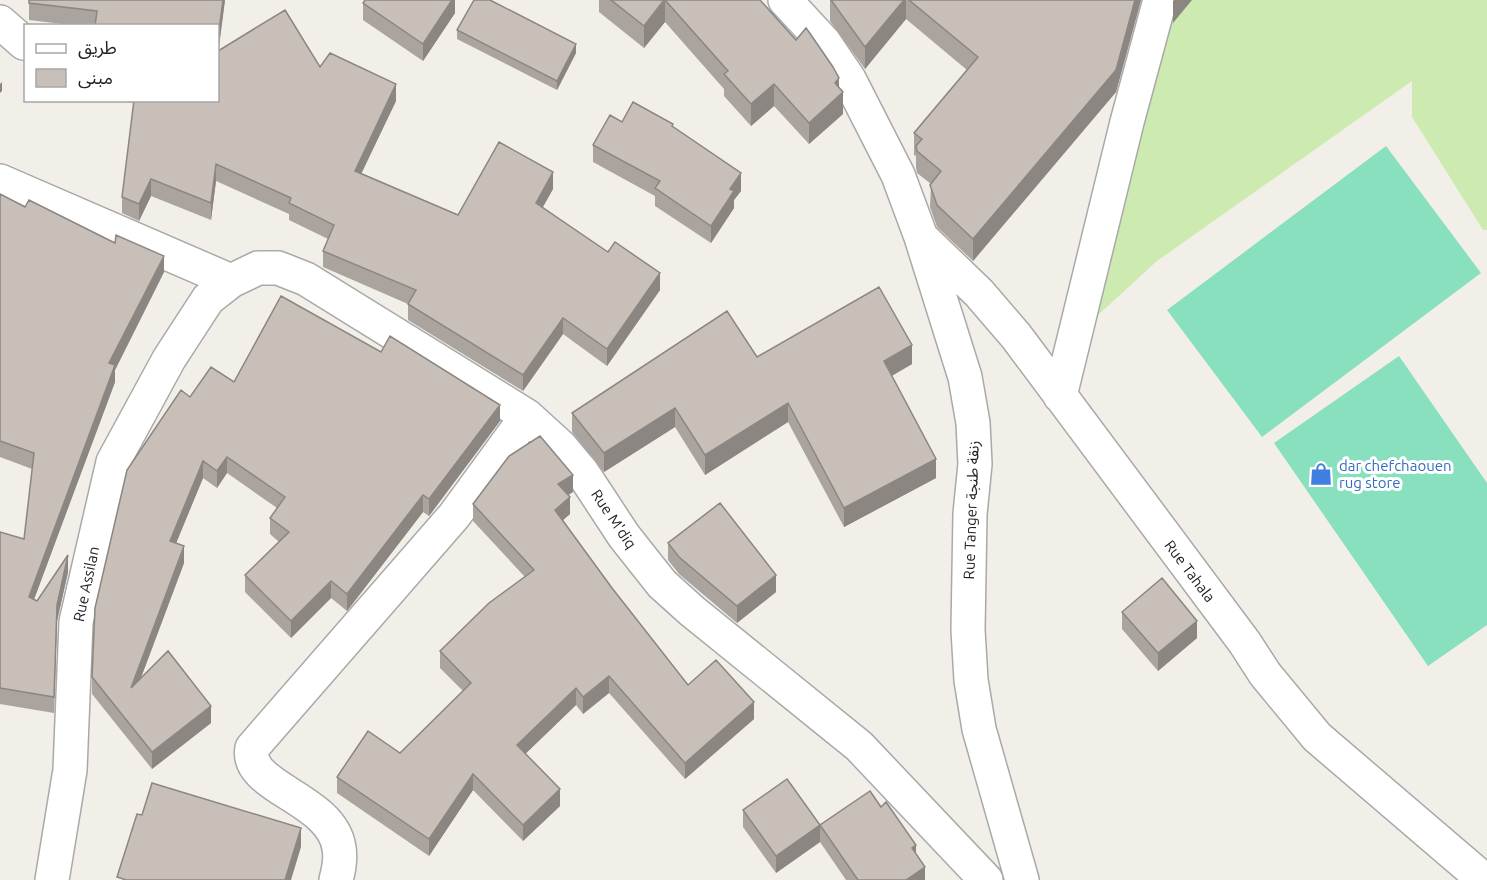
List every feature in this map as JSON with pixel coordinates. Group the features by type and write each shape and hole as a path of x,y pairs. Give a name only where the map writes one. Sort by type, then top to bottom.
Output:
{"street":[{"name":"Rue Tanger زنقة طنجة","path":"785,0 824,42 849,79 898,175 921,237 965,377 973,423 975,464 970,514 968,630 971,680 979,729 1022,880"},
{"path":"1060,396 1127,122 1160,0"},
{"path":"0,22 24,44"},
{"path":"0,181 74,211 231,281"},
{"name":"Rue Tahala","path":"921,237 979,293 1016,336 1245,643 1265,674 1317,737 1484,880"},
{"name":"Rue M'diq","path":"198,312 213,295 231,281 258,268 278,268 294,272 527,416 561,447 582,471 624,536 662,584 859,746 986,880"},
{"name":"Rue Assilan","path":"52,880 70,770 76,622 113,462 169,359 198,312"},
{"path":"336,880 339,846 329,826 319,813 264,778 252,763 252,748 454,516 527,416"}],"green space":[{"path":"1168,0 1487,0 1487,230 1483,230 1412,117 1412,81 1157,261 1097,316"},
{"path":"1386,146 1481,273 1262,437 1167,310"},
{"path":"1399,356 1487,483 1487,625 1428,666 1274,443"}],"building":[{"path":"29,0 223,0 219,30 219,24 95,24 97,11 29,3"},
{"path":"365,0 452,0 423,44 363,3"},
{"path":"474,0 490,0 576,44 557,81 457,30"},
{"path":"611,0 664,0 644,26"},
{"path":"665,0 760,0 796,40 806,28 833,67 839,78 835,83 843,92 809,123 774,84 751,104 724,74 728,71"},
{"path":"831,0 904,0 865,47"},
{"path":"909,0 1135,0 1116,70 973,239 937,205 930,185 941,171 917,151 916,146 922,139 914,133 978,57"},
{"path":"285,10 320,67 330,53 396,84 355,171 458,215 499,142 553,172 536,203 608,252 615,242 660,273 607,349 563,318 523,375 408,304 416,290 323,251 334,225 289,203 291,198 216,164 211,203 151,179 139,204 122,197 134,102 219,102 219,50"},
{"path":"633,102 673,124 672,126 741,173 730,189 734,191 711,226 655,188 660,181 593,145 610,115 622,122"},
{"path":"0,194 25,207 29,200 115,243 116,235 164,256 109,363 115,365 29,597 37,601 68,555 57,605 54,697 0,688 0,532 24,539 34,453 0,441"},
{"path":"879,287 912,345 884,361 936,459 844,508 788,403 705,455 675,408 604,453 572,413 727,311 757,357"},
{"path":"281,296 381,352 390,336 500,405 429,499 423,495 347,594 331,581 291,621 245,575 289,532 270,518 285,497 227,457 217,471 203,461 170,541 184,546 131,688 168,651 211,706 152,752 92,677 95,608 127,470 181,390 190,397 211,367 234,382"},
{"path":"540,436 573,475 558,484 570,497 555,510 612,588 688,685 716,660 754,702 685,763 609,676 583,697 576,688 517,745 560,789 523,825 473,774 429,839 337,777 368,731 400,753 471,683 440,651 489,603 534,570 473,504 509,456"},
{"path":"720,503 776,575 737,606 679,557 668,543"},
{"path":"1162,578 1197,621 1158,653 1122,612"},
{"path":"787,779 820,825 776,856 743,810"},
{"path":"152,783 301,828 285,880 126,880 117,877 137,814 142,815"},
{"path":"870,791 881,807 886,802 916,845 912,848 925,867 906,880 858,880 820,825"}],"place":[{"name":"dar chefchaouen rug store","path":"1321,474"}]}
